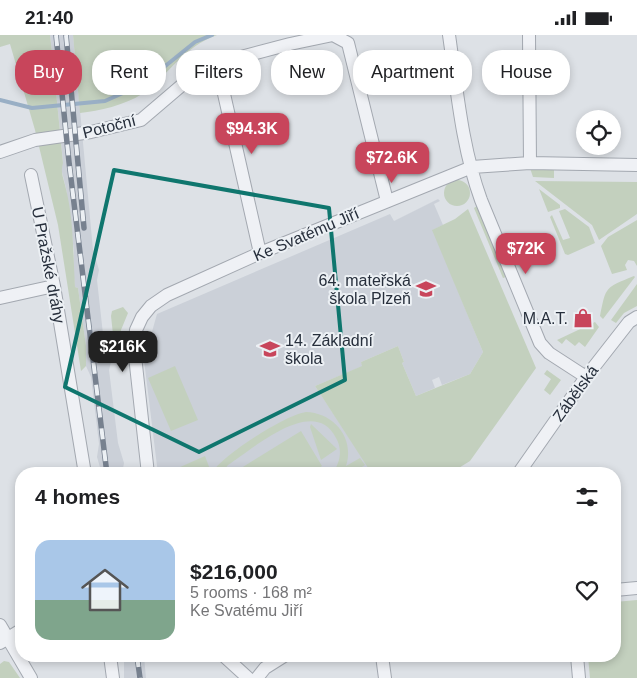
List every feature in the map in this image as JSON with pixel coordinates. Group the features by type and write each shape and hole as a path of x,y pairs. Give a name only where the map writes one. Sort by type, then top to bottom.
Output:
{"street":[{"name":"Potoční","path":"261,51 333,35 348,43 387,201"},
{"path":"449,35 473,177 481,200 540,343 549,353 586,377"},
{"path":"529,35 530,163"},
{"name":"Potoční","path":"0,152 35,140 91,132 141,120 176,90"},
{"path":"224,95 260,253"},
{"name":"Ke Svatému Jiří","path":"147,467 134,347 136,330 142,317 151,306 167,295 260,253 472,167 530,163 637,165"},
{"name":"U Pražské dráhy","path":"31,175 54,286 84,467"},
{"path":"0,298 54,286"},
{"name":"Zábělská","path":"523,467 586,377 629,322 637,317"},
{"path":"621,589 637,588"},
{"path":"0,625 4,640 15,655"},
{"path":"4,640 15,633"},
{"path":"20,662 31,678"},
{"path":"111,662 113,678"},
{"path":"231,662 248,678"},
{"path":"257,678 265,668 274,662"},
{"path":"383,662 384,678"},
{"path":"578,662 579,678"}],"highlighted area":[{"path":"114,170 329,208 345,380 199,452 65,387"}],"shaded area":[{"path":"50,35 73,35 74,50 52,50"},
{"path":"56,95 79,95 93,250 99,270 97,280 104,343 109,352 111,362 109,370 118,443 124,463 123,467 100,467 97,457 99,444 91,377 86,366 86,346 78,288 75,287 73,271 74,251 66,188 61,168 63,162"},
{"name":"14. Základní škola","path":"438,199 440,201 434,204 443,225 433,230 483,352 470,374 442,385 439,377 432,380 435,388 416,396 402,363 404,362 398,346 361,362 363,366 315,386 368,467 157,467 144,360 157,314 390,214 394,221"},
{"path":"124,662 145,662 146,678 124,678"}],"green space":[{"path":"0,35 50,35 52,50 15,50 15,61 10,44 0,47"},
{"path":"73,35 217,35 205,40 190,50 176,50 176,63 166,73 166,50 92,50 92,95 140,95 112,107 80,113 78,95 82,95 82,50 74,50"},
{"path":"25,95 56,95 63,163 62,173 69,201 72,226 75,287 78,288 86,346 86,366 81,371 58,225"},
{"path":"530,168 554,169 554,178 533,177"},
{"path":"457,180 466,184 470,193 466,202 457,206 448,202 444,193 448,184"},
{"path":"535,181 637,182 637,214 599,240 592,225"},
{"path":"539,189 560,205 560,208 548,212"},
{"path":"477,206 506,277 503,278 474,208"},
{"path":"468,209 536,368 470,461 460,467 367,467 315,386 362,366 361,362 398,346 404,362 402,363 416,396 470,374 483,352 432,230 455,219"},
{"path":"565,209 589,227 595,243 568,255 565,254 550,217 552,215 563,240 570,238 559,211"},
{"path":"637,220 637,266 634,261 628,260 625,265 627,270 612,274 601,246 608,237"},
{"path":"634,276 603,319 600,316 608,289"},
{"path":"637,284 637,306 624,313 616,323 611,320"},
{"path":"123,307 128,313 121,330 119,354 127,355 128,361 116,362 111,316 112,311"},
{"path":"595,322 599,327 585,347 579,342 575,346 566,339 562,344 557,340"},
{"path":"175,366 198,420 171,431 148,378"},
{"path":"547,370 561,380 550,395 544,390 551,379 544,374"},
{"path":"306,412 316,413 333,422 345,437 348,456 346,466 360,458 365,465 362,467 336,467 340,456 336,438 326,426 313,421 299,423 283,429 226,467 216,467 254,437 296,415"},
{"path":"311,424 337,449 321,460 310,427"},
{"path":"301,431 322,466 321,467 243,467"},
{"path":"205,456 209,467 180,467"},
{"path":"637,600 637,678 590,678 589,662 621,662 621,601"},
{"path":"4,661 9,662 20,678 0,678 0,664"}],"waterway":[{"path":"0,100 32,108 105,101 143,84 195,42 212,35"}],"railway":[{"path":"56,35 69,162 106,467"},
{"path":"66,35 84,228"},
{"path":"138,662 140,678"}],"place":[{"name":"64. mateřská škola Plzeň","path":"426,289"},
{"name":"M.A.T.","path":"583,318"},
{"name":"14. Základní škola","path":"270,349"}]}
